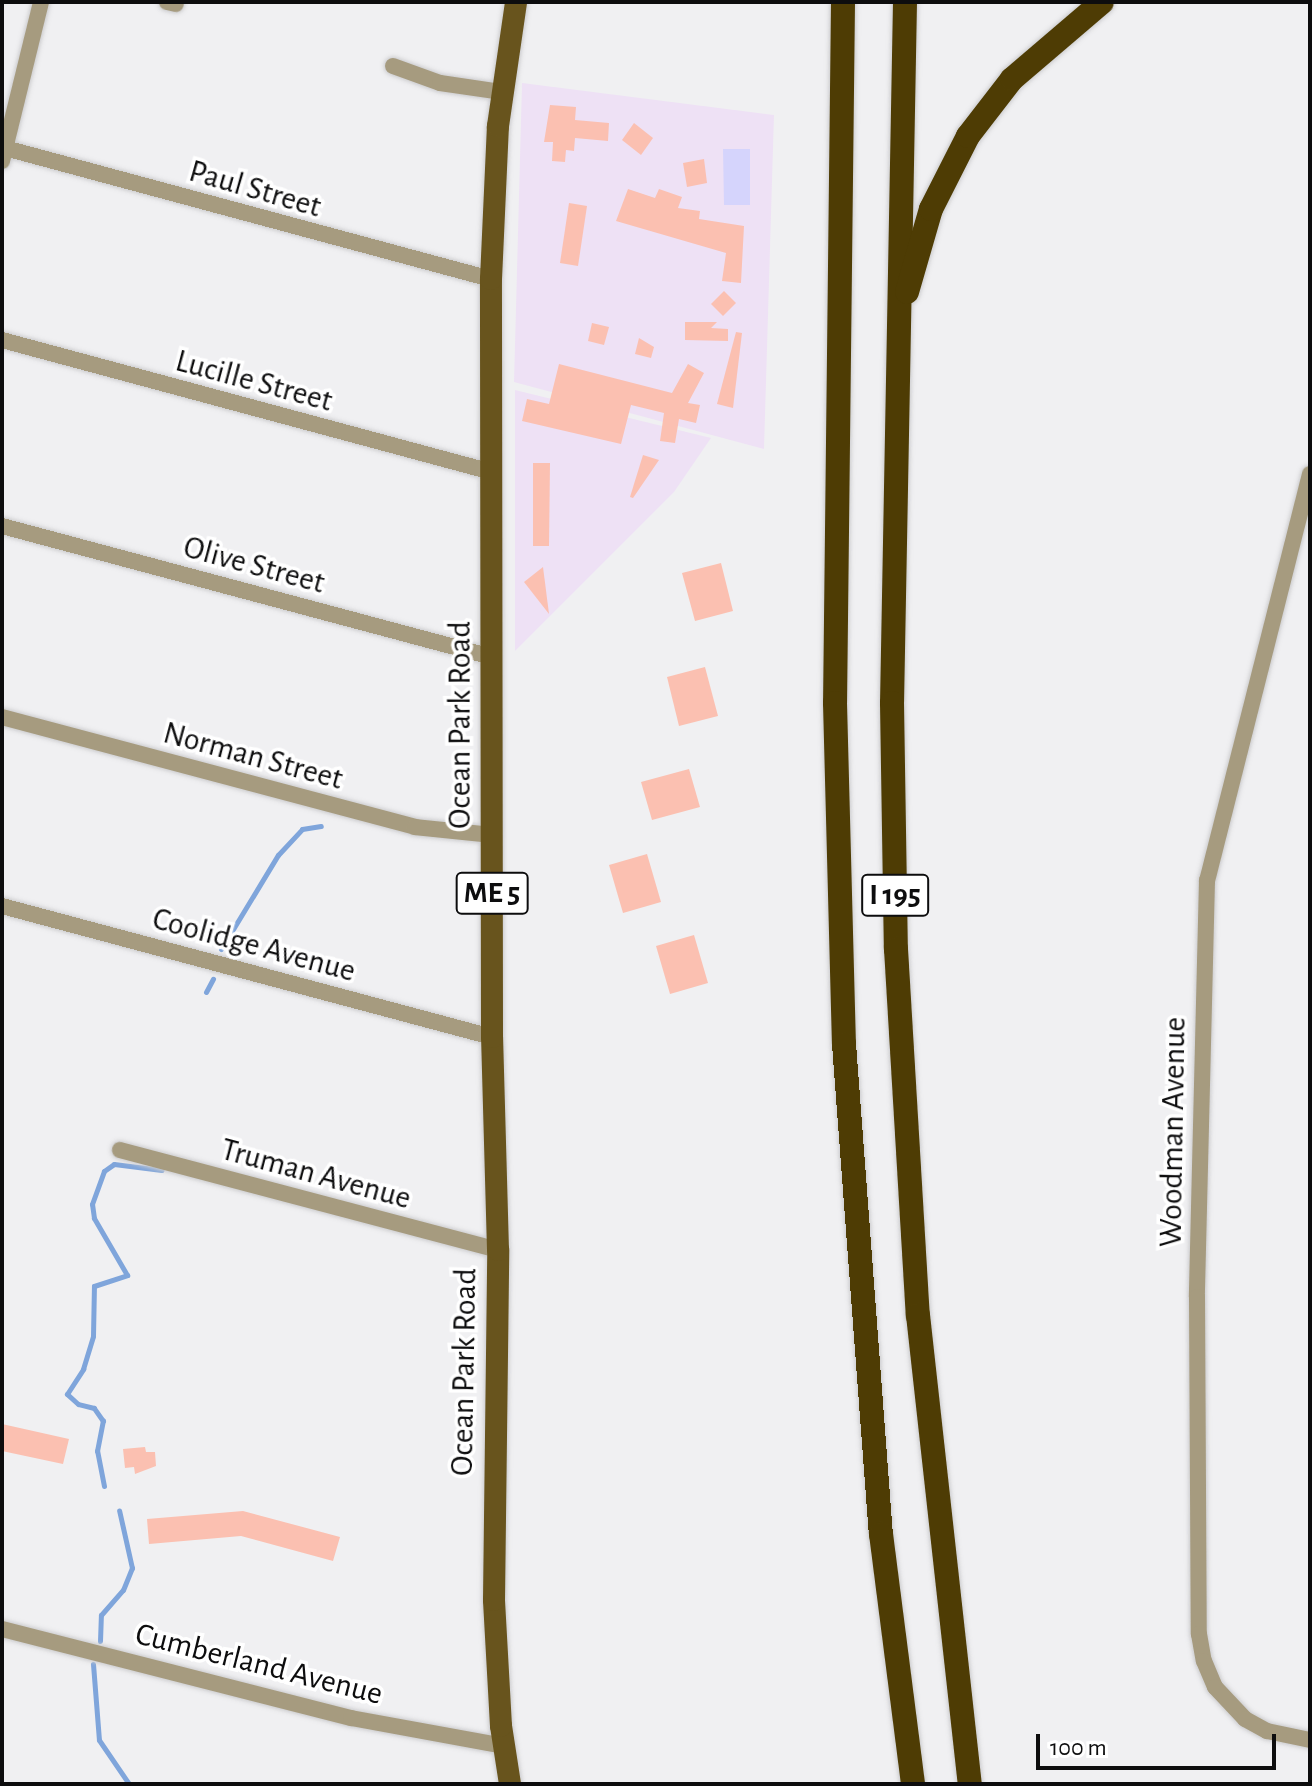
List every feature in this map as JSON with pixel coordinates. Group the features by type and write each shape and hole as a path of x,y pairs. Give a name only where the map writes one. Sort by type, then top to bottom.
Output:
{"highway":[{"name":"I 195","path":"843,2 835,703 844,1044 881,1534 913,1784"},
{"name":"I 195","path":"905,2 892,703 902,1081 918,1315 970,1784"},
{"path":"897,333 931,209 968,136 1012,79 1102,2"}],"main road":[{"name":"Ocean Park Road","path":"510,1784 503,1746 494,1600 498,1250 492,1037 491,279 502,92 516,2"}],"street":[{"path":"4,155 41,2"},
{"path":"393,66 440,83 502,92"},
{"name":"Paul Street","path":"4,155 491,279"},
{"name":"Lucille Street","path":"2,340 492,472"},
{"name":"Woodman Avenue","path":"1310,474 1207,880 1197,1311 1199,1634 1204,1661 1215,1687 1245,1719 1267,1731 1310,1740"},
{"name":"Olive Street","path":"2,526 492,657"},
{"name":"Norman Street","path":"2,717 415,827 492,835"},
{"name":"Coolidge Avenue","path":"2,906 492,1037"},
{"name":"Truman Avenue","path":"120,1150 498,1250"},
{"name":"Cumberland Avenue","path":"2,1629 351,1718 503,1746"}],"shaded area":[{"path":"522,83 774,115 764,449 514,382"},
{"path":"723,149 750,149 750,205 724,205"},
{"path":"515,390 711,438 674,492 515,651"}],"building":[{"path":"550,105 576,107 575,120 609,123 608,141 575,138 574,151 566,150 565,162 552,161 553,142 544,142"},
{"path":"634,123 653,138 641,155 622,140"},
{"path":"704,159 707,183 687,187 683,163"},
{"path":"628,189 655,198 659,189 682,197 678,208 700,211 699,219 744,226 741,283 722,281 726,253 616,221"},
{"path":"569,203 587,206 578,266 560,263"},
{"path":"724,291 736,303 723,316 711,304"},
{"path":"685,322 717,322 711,328 728,329 728,341 685,340"},
{"path":"592,323 609,327 604,345 588,341"},
{"path":"736,332 742,333 733,408 717,404"},
{"path":"639,338 654,347 651,358 635,354"},
{"path":"559,364 672,393 688,364 704,373 688,403 700,405 696,423 679,419 675,443 660,441 664,413 631,405 621,444 522,421 527,399 549,404"},
{"path":"643,455 659,460 633,498 630,497"},
{"path":"533,463 550,463 549,546 533,546"},
{"path":"721,563 733,611 695,621 682,573"},
{"path":"543,567 549,614 524,582"},
{"path":"705,667 718,716 679,726 667,677"},
{"path":"689,769 700,807 652,820 641,782"},
{"path":"647,854 661,902 623,913 609,865"},
{"path":"694,935 708,983 670,994 656,946"},
{"path":"2,1424 69,1439 63,1464 2,1451"},
{"path":"145,1447 146,1452 155,1452 156,1466 135,1474 134,1467 125,1468 123,1449"},
{"path":"243,1511 340,1537 333,1561 241,1536 149,1544 147,1519"}],"waterway":[{"path":"221,949 278,855 302,829 321,826"},
{"path":"206,992 213,979"},
{"path":"104,1486 97,1451 103,1421 94,1408 78,1404 67,1394 83,1369 93,1336 94,1286 127,1275 94,1218 92,1204 104,1171 114,1164 162,1170"},
{"path":"100,1641 101,1615 123,1590 132,1568 119,1510"},
{"path":"93,1664 99,1740 129,1784"}]}
